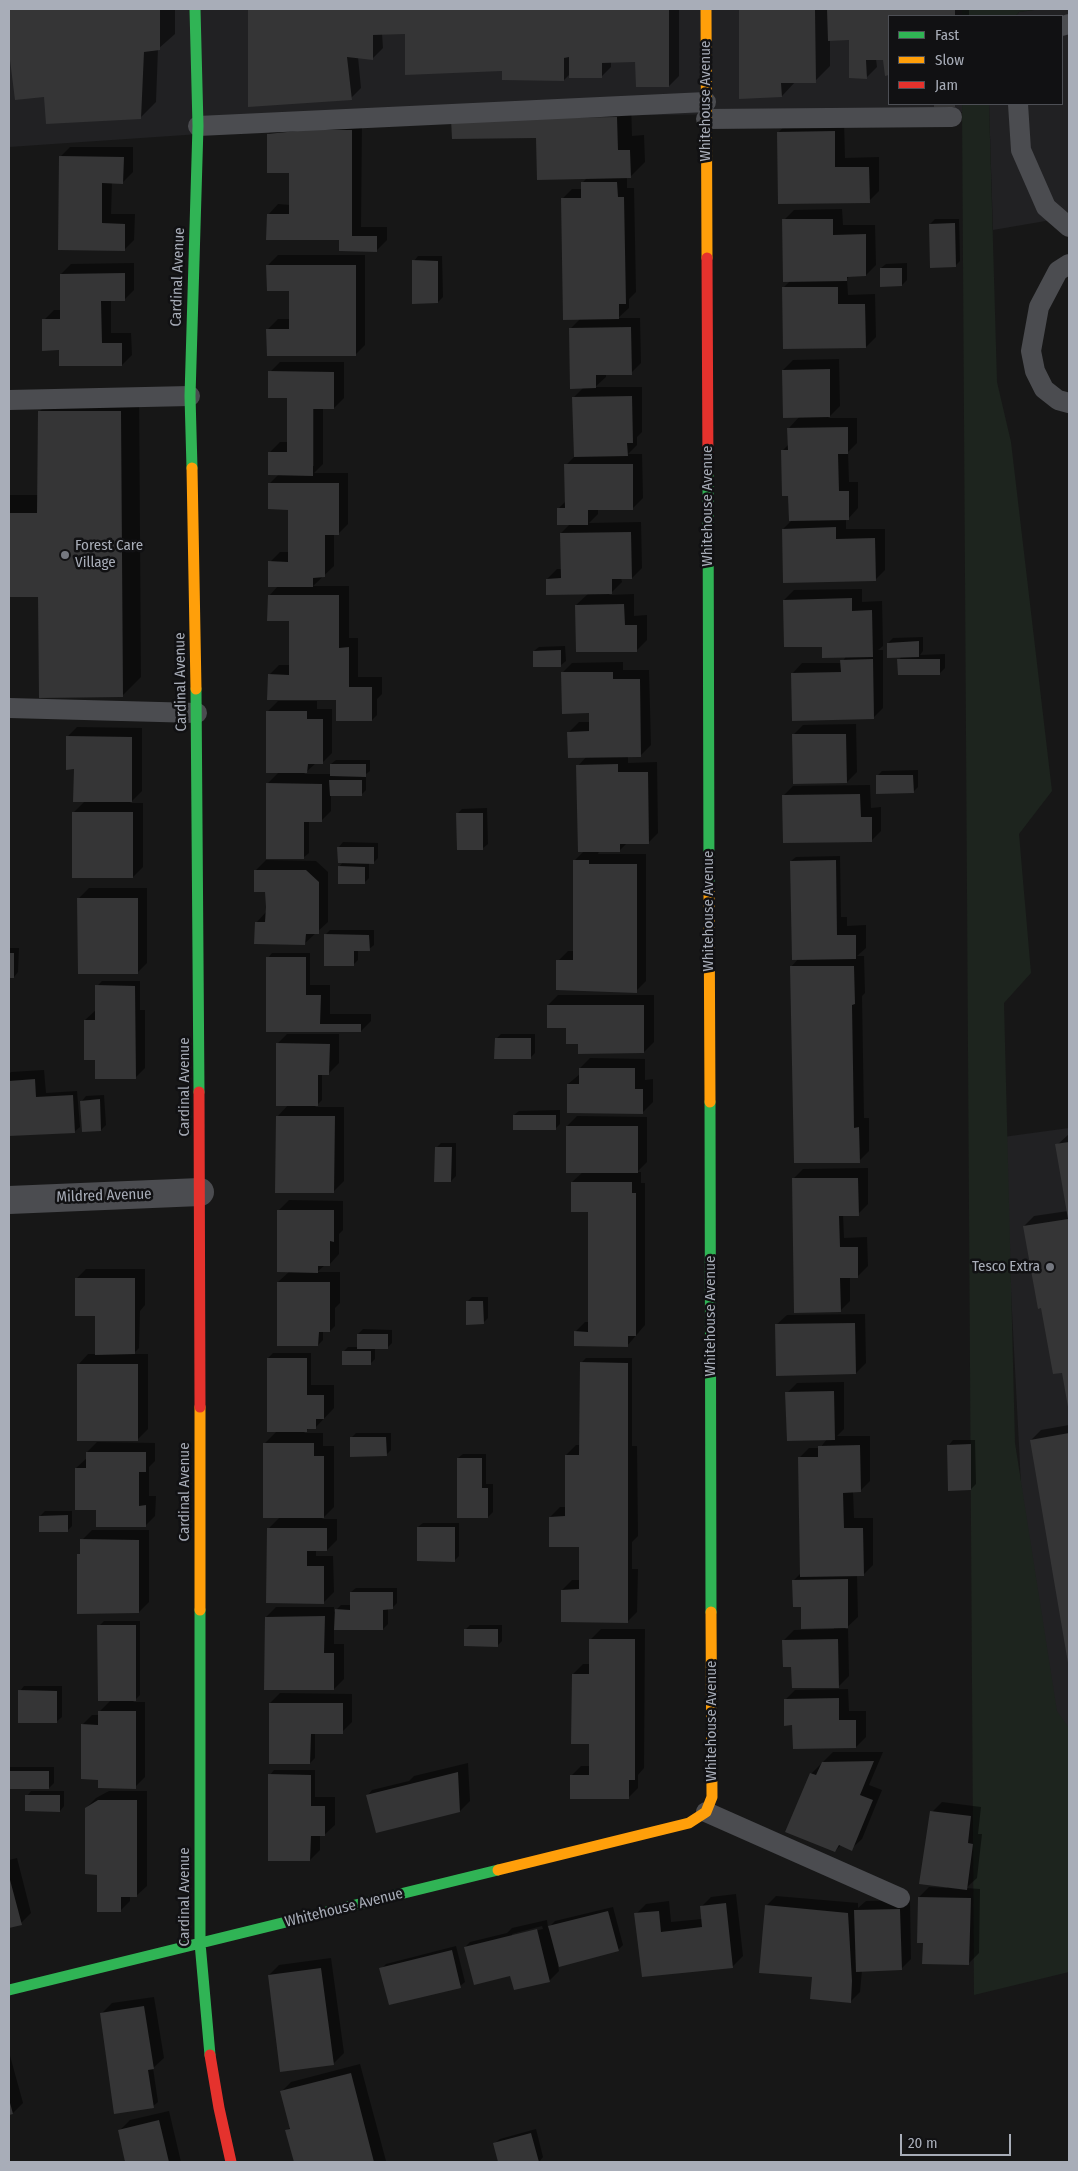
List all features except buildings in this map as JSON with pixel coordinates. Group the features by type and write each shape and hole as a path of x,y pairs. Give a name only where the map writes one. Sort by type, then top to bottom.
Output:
{"street":[{"name":"Cardinal Avenue","path":"195,9 198,126 190,396 197,713 200,1192 200,1943 205,2030 221,2125 231,2162"},
{"name":"Whitehouse Avenue","path":"9,1990 689,1823 706,1812 712,1797 706,9"},
{"name":"Mildred Avenue","path":"9,1200 200,1192"}],"lane":[{"path":"1018,105 1021,150 1046,207 1069,227"},
{"path":"198,126 706,111 952,118"},
{"path":"1069,264 1058,271 1039,307 1031,351 1035,371 1044,389 1058,400 1069,403"},
{"path":"9,400 190,396"},
{"path":"9,708 197,713"},
{"path":"706,1812 900,1898"}],"shaded area":[{"path":"9,9 962,9 962,15 888,15 888,105 962,105 963,112 450,117 9,147"},
{"path":"962,9 1041,9 1019,12 1017,15 962,15"},
{"path":"1041,9 1069,9 1069,217 993,230 989,105 1063,105 1063,15 1017,15 1019,12"},
{"path":"962,105 989,105 997,382 1011,442 1052,791 1019,834 1031,973 1004,1003 1015,1443 1057,1711 1069,1728 1069,1972 974,1995"},
{"path":"1069,1128 1069,1845 1040,1852 1003,1137"}],"traffic: fast":[{"path":"192,468 190,396 198,126 195,9"},
{"path":"708,473 709,886"},
{"path":"196,689 199,1092"},
{"path":"710,1102 711,1612"},
{"path":"200,1610 200,1943 210,2055"},
{"path":"9,1990 498,1870"}],"traffic: slow":[{"path":"706,9 707,258"},
{"path":"192,468 196,689"},
{"path":"709,886 710,1102"},
{"path":"200,1407 200,1610"},
{"path":"498,1870 689,1823 706,1812 712,1797 711,1612"}],"traffic: jam":[{"path":"707,258 708,473"},
{"path":"199,1092 200,1407"},
{"path":"210,2055 231,2162"}],"place":[{"name":"Forest Care Village","path":"65,555"},
{"name":"Tesco Extra","path":"1050,1267"}]}
